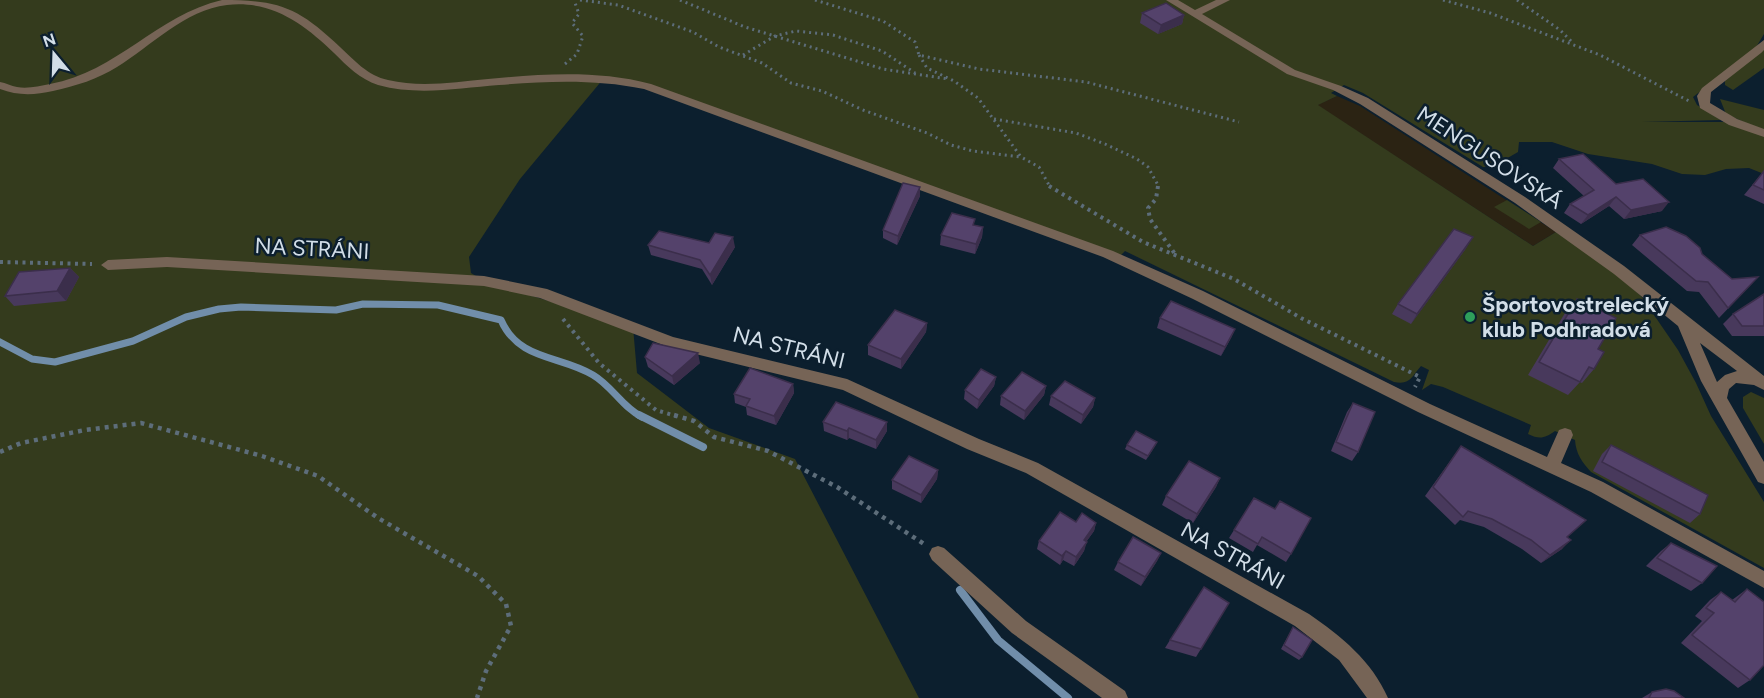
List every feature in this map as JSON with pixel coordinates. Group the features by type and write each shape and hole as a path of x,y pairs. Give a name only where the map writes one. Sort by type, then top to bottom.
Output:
{"street":[{"path":"0,86 18,91 32,91 91,76 111,66 187,15 226,2 245,0 291,8 304,17 360,72 383,83 417,88 550,76 574,76 626,81 674,94 862,166 1072,239 1198,296 1424,408 1597,487 1764,580"},
{"name":"MENGUSOVSKÁ","path":"1171,0 1291,72 1337,88 1364,101 1520,200 1619,270 1762,382"},
{"path":"1194,14 1226,0"},
{"path":"1764,43 1706,90 1703,96 1704,105 1732,122 1764,134"},
{"name":"NA STRÁNI","path":"108,265 167,262 484,280 542,293 671,342 847,384 973,444 1032,468 1302,620 1337,643 1365,673 1378,698"},
{"path":"1684,323 1719,400 1764,477"},
{"path":"1719,400 1720,389 1732,379 1749,377 1762,382"},
{"path":"1551,466 1565,435"},
{"path":"938,554 1019,627 1118,698"}],"path":[{"path":"550,76 577,54 583,36 572,23 579,14 574,0"},
{"path":"580,0 618,5 693,32 719,47 762,63 791,82 822,91 863,110 927,133 951,145 973,151 1021,157 1039,167 1050,188 1143,242 1234,279 1301,318 1420,377 1414,389 1424,408"},
{"path":"680,0 745,27 883,69 936,79 950,79"},
{"path":"815,0 883,21 915,42 919,55 927,68 950,79 978,98 1021,157"},
{"path":"1443,0 1490,13 1574,45 1638,73 1683,99 1704,105"},
{"path":"1517,0 1560,30 1574,45"},
{"path":"742,56 775,36 796,32 833,35 882,51 917,74"},
{"path":"919,55 979,69 1086,82 1239,122"},
{"path":"994,119 1076,134 1137,159 1148,167 1159,187 1156,199 1148,208 1150,219 1176,255"},
{"path":"0,262 108,265"},
{"path":"542,293 599,363 656,410 694,421 714,437 768,451 837,487 938,554"},
{"path":"0,452 32,441 85,430 141,423 262,456 318,476 378,518 477,576 506,604 511,626 486,671 477,698"}],"shaded area":[{"path":"1337,96 1360,106 1556,232 1533,246 1317,105"}],"green space":[{"path":"0,0 1764,0 1764,34 1755,49 1693,97 1697,105 1721,120 1642,122 1724,122 1764,135 1764,174 1749,168 1726,169 1705,175 1682,174 1652,164 1588,154 1552,142 1519,142 1518,152 1492,167 1483,167 1363,93 1344,85 1331,93 1337,96 1318,105 1533,246 1556,232 1613,271 1641,296 1678,350 1711,416 1764,502 1764,568 1591,472 1580,458 1575,440 1555,431 1542,437 1532,436 1528,434 1531,425 1443,387 1431,384 1422,390 1429,370 1421,366 1407,381 1394,382 1125,251 1119,257 674,94 604,78 520,179 469,257 471,273 484,281 633,327 637,373 709,428 795,459 919,698 0,698"},
{"path":"1764,48 1764,68 1733,90 1725,85 1725,81"},
{"path":"1720,99 1764,110 1764,131 1726,114"},
{"path":"1507,200 1541,222 1529,229 1494,207"},
{"path":"1751,392 1764,398 1764,444 1743,408 1743,397"}],"building":[{"path":"1166,3 1184,15 1161,25 1142,13"},
{"path":"1583,154 1616,184 1643,179 1669,202 1631,210 1616,197 1588,215 1570,204 1594,190 1559,159"},
{"path":"1764,171 1764,190 1753,185"},
{"path":"903,183 920,187 898,236 883,230"},
{"path":"952,213 975,219 973,225 983,227 976,244 941,235"},
{"path":"1666,227 1686,236 1700,248 1702,254 1732,279 1758,277 1728,308 1708,282 1696,281 1640,235"},
{"path":"1454,229 1473,237 1417,314 1398,304"},
{"path":"659,231 709,243 715,233 733,237 710,275 700,260 648,245"},
{"path":"70,268 57,291 5,296 19,272"},
{"path":"1764,294 1764,326 1742,326 1733,314"},
{"path":"1577,299 1616,318 1598,349 1604,352 1594,369 1589,367 1580,382 1539,362"},
{"path":"1171,301 1235,329 1225,347 1160,318"},
{"path":"895,310 927,323 901,359 868,345"},
{"path":"653,343 698,353 672,376 645,357"},
{"path":"750,368 793,384 774,416 746,406 750,399 734,394"},
{"path":"981,369 996,377 979,400 965,390"},
{"path":"1022,372 1046,386 1025,411 1001,396"},
{"path":"1065,381 1095,398 1083,415 1051,396"},
{"path":"836,402 887,422 876,440 849,428 847,431 823,422"},
{"path":"1353,403 1375,412 1358,452 1336,442"},
{"path":"1136,431 1157,442 1148,456 1127,445"},
{"path":"1611,445 1708,495 1700,514 1602,462"},
{"path":"1461,446 1586,520 1567,537 1571,540 1550,555 1531,540 1492,519 1468,511 1463,517 1433,487"},
{"path":"909,456 938,470 921,495 892,480"},
{"path":"1189,461 1220,478 1197,514 1166,496"},
{"path":"1254,498 1275,509 1280,501 1311,518 1291,554 1262,537 1258,544 1234,530"},
{"path":"1060,512 1076,522 1082,513 1096,523 1084,540 1087,542 1076,557 1066,551 1062,556 1039,541"},
{"path":"1133,537 1161,553 1145,577 1118,562"},
{"path":"1671,543 1717,566 1702,583 1657,558"},
{"path":"1204,587 1229,603 1201,649 1170,640"},
{"path":"1747,589 1764,602 1764,665 1750,680 1692,635 1714,613 1706,608 1721,592 1735,602"},
{"path":"1293,627 1312,640 1302,657 1284,645"},
{"path":"1666,689 1684,698 1649,698 1652,692"}],"waterway":[{"path":"0,342 32,359 55,362 133,341 186,317 219,309 241,307 336,310 363,304 438,305 501,320 518,343 529,350 593,375 642,417"},
{"path":"639,415 703,447"},
{"path":"960,590 998,640 1068,698"}],"place":[{"name":"Športovostrelecký klub Podhradová","path":"1470,317"}]}
